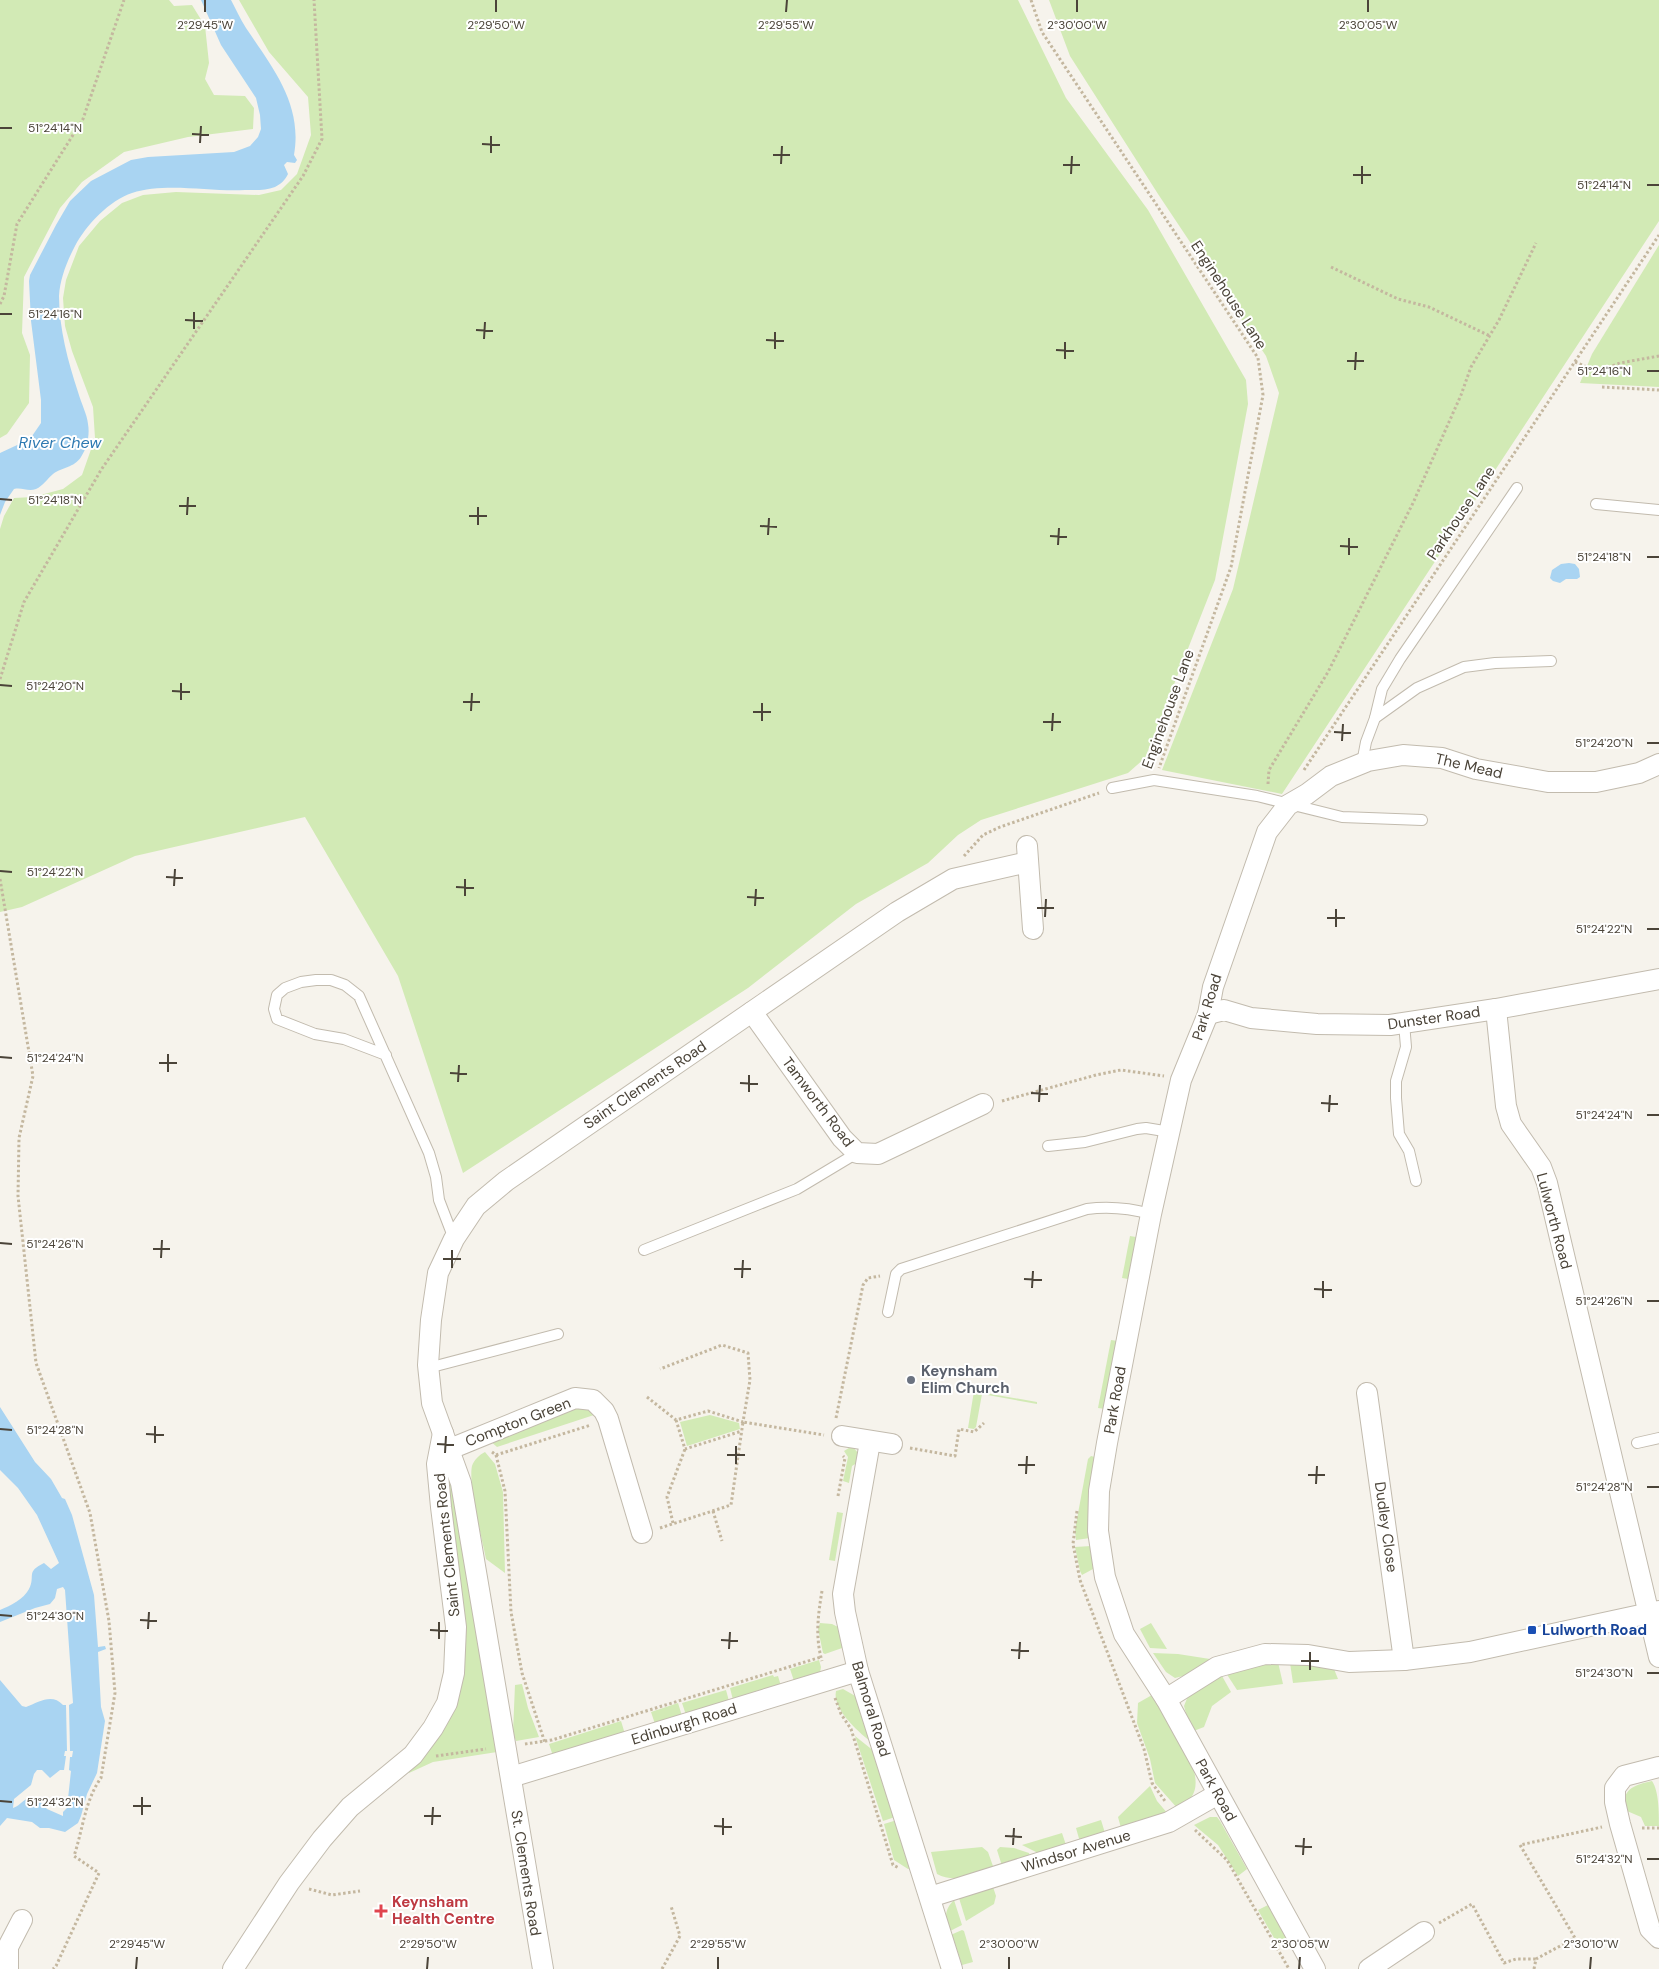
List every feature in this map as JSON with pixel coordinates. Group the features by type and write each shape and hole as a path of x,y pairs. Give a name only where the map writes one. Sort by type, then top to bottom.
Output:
{"street":[{"name":"The Mead","path":"1288,805 1307,794 1331,776 1362,763 1403,755 1442,758 1476,769 1548,782 1596,782 1639,773 1659,764"},
{"name":"Park Road","path":"1288,805 1267,832 1212,987 1208,1014 1181,1080 1151,1214 1104,1462 1099,1491 1098,1530 1105,1577 1124,1634 1166,1699 1315,1969"},
{"name":"Saint Clements Road","path":"511,1777 461,1483 432,1402 428,1368 431,1320 438,1273 454,1239 476,1206 506,1181 897,912 953,879 1028,854 1033,930"},
{"name":"Dunster Road","path":"1208,1014 1224,1010 1251,1018 1317,1024 1390,1025 1496,1009 1659,979"},
{"name":"Lulworth Road","path":"1496,1009 1506,1106 1511,1124 1540,1167 1547,1183 1654,1612 1659,1656"},
{"name":"Tamworth Road","path":"752,1012 842,1138 857,1153 878,1154 983,1104"},
{"name":"Dudley Close","path":"1368,1393 1404,1660"},
{"name":"Compton Green","path":"446,1441 473,1439 575,1398 592,1400 604,1411 608,1419 642,1533"},
{"path":"842,1436 870,1442 892,1444"},
{"name":"Saint Clements Road","path":"234,1969 289,1883 322,1839 350,1807 413,1755 434,1728 447,1703 454,1673 456,1627 441,1507 438,1464 446,1441"},
{"name":"Balmoral Road","path":"870,1442 843,1594 845,1612 858,1671 952,1969"},
{"path":"1166,1699 1218,1667 1265,1654 1308,1655 1349,1662 1404,1660 1470,1652 1654,1612"},
{"name":"Edinburgh Road","path":"511,1777 858,1671"},
{"path":"1659,1767 1624,1776 1614,1788 1620,1824 1650,1929 1659,1938"},
{"name":"St. Clements Road","path":"511,1777 543,1969"},
{"name":"Windsor Avenue","path":"930,1897 1160,1825 1218,1794"},
{"path":"8,1969 8,1947 22,1920"},
{"path":"1369,1969 1424,1932"}],"lane":[{"path":"1362,763 1366,742 1375,718 1382,689 1517,488"},
{"path":"1596,504 1659,510"},
{"path":"1375,718 1418,688 1464,667 1551,661"},
{"path":"1112,788 1154,780 1268,799 1342,817 1422,820"},
{"path":"386,1056 344,1039 315,1034 277,1018 274,1009 276,995 285,988 316,980 331,980 344,985 359,996 386,1056 429,1153 436,1177 439,1200 454,1239"},
{"path":"1404,1023 1406,1047 1396,1081 1396,1098 1399,1134 1409,1152 1416,1181"},
{"path":"1048,1146 1085,1142 1146,1128 1170,1132"},
{"path":"644,1250 797,1189 857,1153"},
{"path":"888,1312 896,1274 901,1269 1087,1209 1110,1206 1151,1214"},
{"path":"428,1368 558,1334"},
{"path":"1637,1443 1659,1438"}],"path":[{"path":"0,304 4,296 17,224 83,120 124,0"},
{"path":"0,679 24,602 102,470 303,176 322,139 314,0"},
{"name":"Enginehouse Lane","path":"1031,0 1042,32 1258,358 1262,395 1231,567 1154,780"},
{"name":"Parkhouse Lane","path":"1303,772 1659,235"},
{"path":"1268,799 1269,770 1328,672 1413,503 1461,395 1471,367 1490,336 1536,244"},
{"path":"1331,267 1398,299 1429,307 1490,336"},
{"path":"1575,362 1594,370 1604,369 1620,362 1659,356"},
{"path":"1602,387 1659,390"},
{"path":"953,879 965,854 983,835 1000,827 1112,788"},
{"path":"0,879 32,1076 19,1138 18,1196 36,1363 90,1513 109,1621 115,1693 101,1778 94,1788 88,1803 83,1830 74,1856 99,1873 53,1969"},
{"path":"983,1104 998,1102 1121,1070 1158,1074 1181,1080"},
{"path":"642,1533 731,1505 750,1380 748,1353 722,1345 660,1369"},
{"path":"648,1397 676,1420 685,1449 667,1497 673,1523"},
{"path":"676,1420 708,1412 743,1422 842,1436"},
{"path":"496,1455 608,1419"},
{"path":"892,1444 955,1456 959,1429 974,1432 984,1424"},
{"path":"685,1449 742,1431"},
{"path":"473,1439 496,1455 505,1491 511,1612 522,1673 554,1764"},
{"path":"1078,1507 1073,1544 1080,1580 1144,1749 1152,1783 1172,1810 1227,1860 1289,1969"},
{"path":"713,1511 722,1540"},
{"path":"428,1760 435,1756 545,1742 821,1657"},
{"path":"1424,1932 1472,1904 1504,1963 1516,1959 1536,1959 1574,1938 1520,1845 1620,1824"},
{"path":"289,1883 332,1895 360,1891"},
{"path":"662,1969 680,1936 671,1906"},
{"path":"1534,1969 1536,1959"}],"green space":[{"path":"0,0 169,0 174,6 192,5 205,26 209,63 205,79 214,95 245,96 254,108 253,129 188,137 124,152 82,182 60,208 24,277 22,333 30,355 29,403 7,434 0,438"},
{"path":"239,0 1018,0 1066,98 1148,210 1246,380 1248,404 1215,580 1145,758 1128,773 981,820 958,835 928,863 856,904 748,988 463,1173 398,976 305,817 135,856 22,907 0,912 0,529 4,516 14,498 33,497 63,489 82,475 95,438 93,407 72,351 65,326 63,298 66,280 79,246 100,221 122,203 143,195 176,192 259,195 281,190 297,174 311,135 308,97 269,52"},
{"path":"1049,0 1659,0 1659,221 1282,794 1162,770 1233,589 1279,393 1266,356 1158,194 1070,56"},
{"path":"1659,245 1659,387 1580,383 1592,354"},
{"path":"1130,1236 1136,1237 1128,1279 1122,1278"},
{"path":"1111,1340 1118,1341 1105,1409 1098,1408"},
{"path":"974,1391 1037,1402 1037,1404 982,1394 976,1427 974,1429 968,1428"},
{"path":"569,1407 589,1407 597,1414 497,1447 489,1440"},
{"path":"710,1415 739,1423 740,1429 687,1446 680,1422"},
{"path":"852,1446 859,1454 860,1461 852,1466 849,1483 843,1481 848,1457 844,1451"},
{"path":"485,1452 495,1464 503,1492 505,1573 486,1559 472,1486 472,1466 477,1458"},
{"path":"1091,1456 1095,1457 1090,1538 1076,1540 1075,1530 1088,1459"},
{"path":"441,1477 452,1477 497,1752 433,1762 409,1773 414,1763 445,1728 456,1698"},
{"path":"837,1512 843,1513 835,1561 829,1560"},
{"path":"1091,1546 1093,1569 1082,1575 1075,1547"},
{"path":"820,1623 832,1624 842,1629 845,1647 823,1653 818,1629"},
{"path":"1151,1623 1167,1649 1150,1648 1140,1629"},
{"path":"1153,1653 1178,1654 1210,1659 1211,1662 1175,1678 1166,1672"},
{"path":"819,1660 820,1673 794,1681 790,1669"},
{"path":"1278,1662 1283,1684 1237,1690 1226,1673"},
{"path":"1296,1662 1334,1669 1338,1679 1293,1683 1290,1663"},
{"path":"773,1675 774,1677 778,1676 781,1686 733,1700 730,1688"},
{"path":"1222,1676 1231,1692 1212,1706 1204,1727 1191,1732 1184,1706 1188,1696"},
{"path":"522,1684 528,1708 539,1737 516,1741 513,1732 515,1685"},
{"path":"843,1689 857,1697 870,1741 852,1725 838,1705 836,1691"},
{"path":"726,1690 729,1701 686,1715 682,1703"},
{"path":"1152,1695 1193,1767 1195,1774 1194,1792 1188,1801 1178,1809 1155,1783 1150,1759 1137,1723 1138,1703"},
{"path":"678,1703 682,1716 655,1724 651,1712"},
{"path":"621,1721 625,1734 553,1756 549,1744"},
{"path":"855,1736 875,1752 895,1817 883,1821"},
{"path":"1652,1781 1657,1796 1659,1826 1645,1826 1641,1817 1627,1811 1625,1798 1630,1789"},
{"path":"1150,1786 1157,1801 1168,1814 1121,1828 1118,1817"},
{"path":"1210,1817 1217,1817 1220,1821 1247,1869 1238,1876 1218,1845 1194,1825"},
{"path":"897,1820 911,1868 908,1869 894,1860 884,1824"},
{"path":"1101,1820 1105,1833 1080,1842 1076,1828"},
{"path":"1062,1833 1066,1845 1040,1854 1022,1845"},
{"path":"982,1847 988,1852 994,1869 958,1878 944,1877 937,1874 931,1852"},
{"path":"1000,1847 1014,1848 1029,1853 1030,1857 1002,1866 997,1850"},
{"path":"993,1887 996,1896 994,1904 966,1921 959,1898"},
{"path":"954,1900 962,1925 948,1932 947,1911"},
{"path":"1268,1905 1288,1940 1278,1945 1258,1910"},
{"path":"962,1930 964,1931 973,1962 962,1965 954,1941 946,1937"}],"water":[{"name":"River Chew","path":"201,0 231,0 244,25 275,72 290,103 294,119 296,136 294,155 297,160 295,163 287,162 284,165 287,176 281,183 271,188 231,190 159,188 132,193 107,207 85,230 69,258 62,277 59,296 65,345 87,420 89,433 86,446 78,461 53,474 38,488 30,490 14,489 5,502 0,515 0,453 30,439 41,423 41,400 31,321 30,275 70,201 91,181 131,160 148,157 234,152 250,146 258,137 261,129 256,98 221,45"},
{"path":"1561,564 1575,564 1579,569 1580,577 1577,579 1566,579 1560,583 1550,578 1552,570"},
{"path":"0,1407 35,1462 51,1479 62,1498 65,1499 72,1515 94,1595 98,1647 105,1646 106,1649 98,1652 101,1707 105,1721 97,1773 87,1794 78,1823 65,1832 40,1828 32,1822 7,1818 0,1826 0,1680 22,1706 26,1707 50,1699 66,1705 67,1751 65,1751 64,1756 66,1756 64,1770 60,1770 50,1778 42,1770 37,1770 31,1785 14,1799 13,1808 26,1799 36,1797 47,1809 63,1816 63,1812 67,1808 71,1771 69,1770 70,1757 72,1757 73,1751 70,1751 69,1705 73,1703 65,1590 63,1587 57,1589 55,1598 50,1604 0,1622 0,1610 16,1602 27,1593 31,1585 32,1574 38,1566 44,1563 51,1569 59,1563 37,1515 18,1488 0,1470"}],"place":[{"name":"Keynsham Elim Church","path":"911,1380"},
{"name":"Lulworth Road","path":"1532,1630"},
{"name":"Keynsham Health Centre","path":"381,1911"}]}
